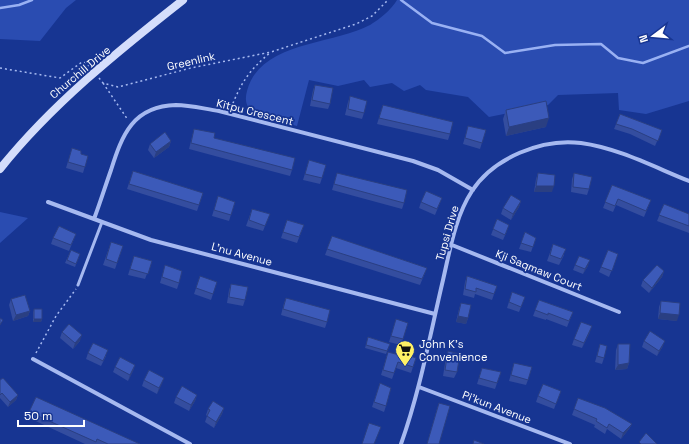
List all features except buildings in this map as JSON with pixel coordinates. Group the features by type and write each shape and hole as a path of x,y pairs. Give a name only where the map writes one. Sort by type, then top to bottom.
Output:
{"main road":[{"name":"Churchill Drive","path":"0,169 43,119 95,73 183,0"}],"street":[{"name":"Kitpu Crescent","path":"94,219 121,140 131,125 142,115 171,106 187,106 228,114 412,161 438,170 473,190"},
{"name":"Tupsi Drive","path":"401,444 419,386 435,314 460,218 473,190 495,168 513,156 542,146 568,142 604,148 689,181"},
{"name":"L'nu Avenue","path":"48,202 151,240 435,314"},
{"name":"Kji Saqmaw Court","path":"452,245 619,312"},
{"path":"33,359 190,444"},
{"name":"Pi'kun Avenue","path":"419,386 570,444"}],"lane":[{"path":"78,285 102,222"}],"path":[{"name":"Greenlink","path":"103,84 118,87 191,68 271,52 356,24 372,16 388,0"},
{"path":"228,114 244,79 256,64 271,52"},
{"path":"0,68 60,78 82,62 87,63 131,125"},
{"path":"33,359 56,316 72,296 78,285"}],"shaded area":[{"path":"0,0 76,0 66,8 40,41 0,39"},
{"path":"397,0 689,0 689,101 646,114 619,110 618,93 558,95 548,105 489,117 468,97 426,90 420,85 404,91 392,83 370,87 364,80 338,86 309,80 297,126 256,115 248,108 246,102 247,91 254,75 266,62 282,53 355,32 370,25 385,14"},
{"path":"0,212 28,218 0,243"}],"waterway":[{"path":"0,8 19,5 32,0"},
{"path":"401,0 432,23 482,36 505,53 555,45 601,44 618,58 643,63 689,46"}],"place":[{"name":"John K's Convenience","path":"405,367"}]}
